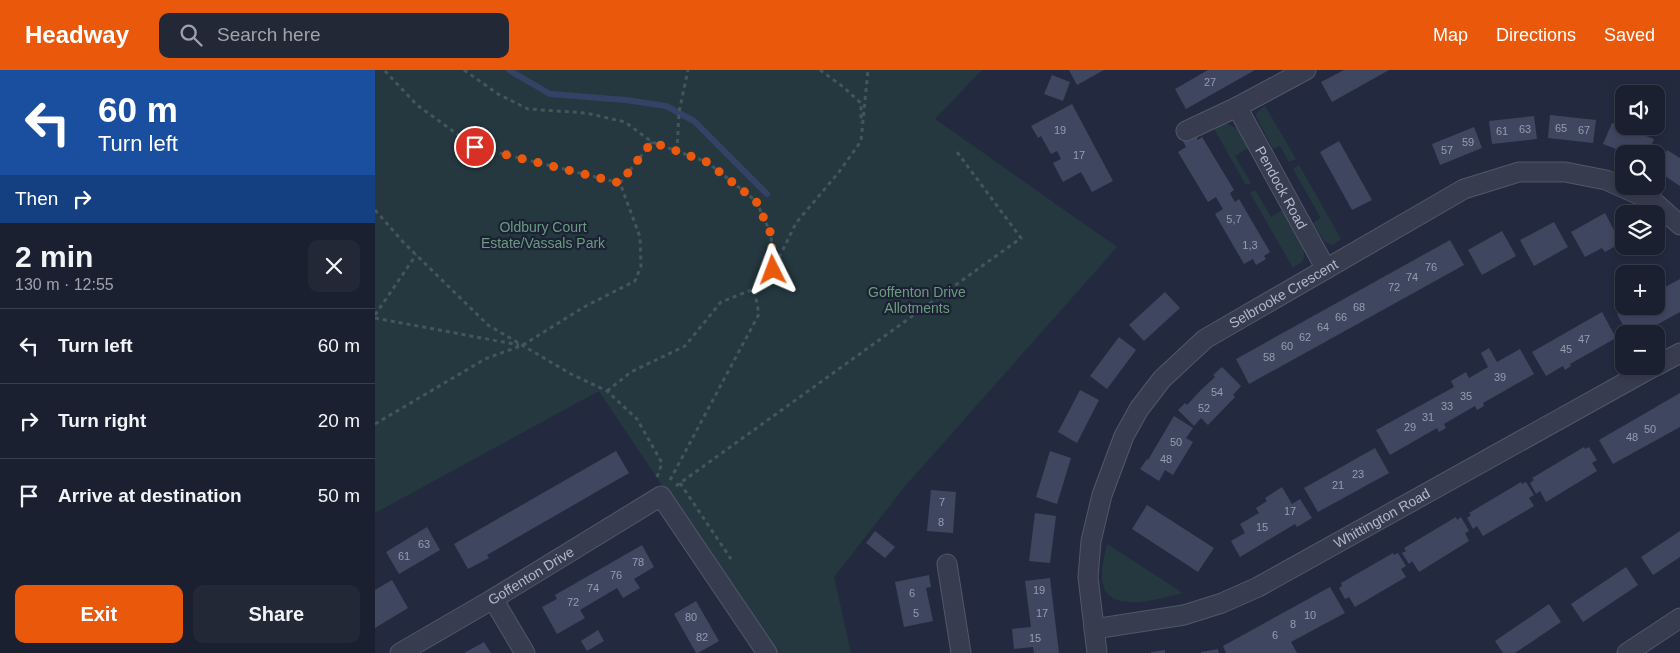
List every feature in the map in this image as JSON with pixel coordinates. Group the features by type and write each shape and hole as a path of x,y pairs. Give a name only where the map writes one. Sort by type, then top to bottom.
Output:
{"street":[{"path":"1186,131 1237,107 1306,70"},
{"name":"Pendock Road","path":"1237,107 1326,269"},
{"name":"Selbrooke Crescent","path":"1097,653 1088,577 1091,542 1102,495 1124,436 1139,409 1162,379 1205,339 1464,190 1519,172 1565,172 1606,180 1653,201 1680,225"},
{"name":"Whittington Road","path":"1665,361 1680,352"},
{"name":"Whittington Road","path":"1094,629 1184,615 1222,603 1257,587 1640,375"},
{"path":"658,490 767,653"},
{"name":"Goffenton Drive","path":"400,653 493,599 658,490"},
{"path":"947,564 961,653"},
{"path":"493,599 525,653"},
{"path":"1627,653 1680,618"}],"path":[{"path":"384,70 417,105 475,147 620,183"},
{"path":"464,70 498,94 527,109 586,113 625,122 652,142 707,162 756,201 771,234 773,270"},
{"path":"677,151 679,112 688,70"},
{"path":"820,70 861,104 861,141"},
{"path":"607,391 631,372 685,346 721,302 754,289 773,270 796,223 839,172 861,141 868,70"},
{"path":"620,183 652,142"},
{"path":"658,490 827,378 1021,238 957,152"},
{"path":"375,424 485,359 523,345 584,307 635,281 641,266 640,237 620,183"},
{"path":"375,210 416,255 488,325 571,374 607,391 637,419 662,464 658,490"},
{"path":"416,255 375,317 523,345"},
{"path":"658,490 759,314 754,289"}],"green space":[{"name":"Oldbury Court Estate/Vassals Park","path":"375,70 982,70 935,119 1117,247 906,485 834,577 851,653 774,653 599,391 375,513"},
{"path":"1265,106 1296,159 1289,162 1280,146 1273,149 1256,116 1257,112"},
{"path":"1225,123 1238,129 1248,148 1235,156 1251,183 1246,185 1213,127"},
{"path":"1299,165 1341,239 1332,245 1325,242 1313,223 1321,218 1293,169"},
{"path":"1255,190 1271,217 1284,209 1301,241 1304,255 1303,261 1293,268 1250,193"},
{"path":"1107,544 1183,593 1135,602 1113,598 1105,591 1102,579"}],"building":[{"path":"1069,70 1104,70 1077,85"},
{"path":"1208,70 1255,70 1186,109 1175,89"},
{"path":"1344,70 1389,70 1332,102 1321,82"},
{"path":"1052,75 1070,82 1063,101 1044,94"},
{"path":"1072,104 1113,181 1092,192 1081,172 1063,182 1053,163 1061,159 1057,151 1051,154 1041,136 1038,138 1031,126"},
{"path":"1550,115 1596,120 1593,143 1548,138"},
{"path":"1534,116 1537,139 1492,144 1489,121"},
{"path":"1612,123 1615,124 1615,135 1644,135 1654,139 1652,145 1615,145 1615,149 1603,144"},
{"path":"1474,127 1482,148 1440,165 1432,144"},
{"path":"1195,134 1198,140 1202,137 1234,190 1230,193 1232,197 1235,202 1239,199 1270,252 1264,256 1266,259 1256,265 1253,259 1244,264 1215,214 1223,209 1216,197 1208,202 1178,152 1186,147 1183,141"},
{"path":"1339,141 1372,200 1352,210 1320,152"},
{"path":"1667,150 1680,158 1680,186 1665,176 1665,153"},
{"path":"1605,213 1615,232 1615,246 1605,252 1602,248 1585,257 1571,232"},
{"path":"1554,222 1568,247 1534,266 1520,240"},
{"path":"1502,231 1516,256 1482,275 1468,250"},
{"path":"1450,240 1464,265 1249,384 1236,359"},
{"path":"1680,279 1680,312 1656,325 1623,325 1618,315 1665,315 1665,287"},
{"path":"1165,292 1180,308 1144,341 1129,325"},
{"path":"1602,312 1615,336 1615,339 1570,364 1571,366 1565,370 1563,366 1546,376 1532,352"},
{"path":"1119,337 1136,350 1107,389 1090,376"},
{"path":"1489,348 1497,362 1520,349 1534,374 1483,403 1484,406 1477,410 1475,406 1444,424 1446,428 1439,432 1437,428 1390,455 1376,430 1454,387 1451,381 1466,372 1469,378 1488,367 1481,353"},
{"path":"1222,367 1241,386 1233,395 1235,397 1208,425 1201,418 1194,426 1178,410 1185,403 1187,405 1215,377 1213,375"},
{"path":"1080,390 1099,400 1077,443 1058,432"},
{"path":"1680,393 1680,427 1613,464 1599,440"},
{"path":"1174,416 1193,428 1186,438 1193,442 1173,475 1165,470 1159,481 1140,469 1148,460"},
{"path":"1584,447 1585,449 1589,447 1597,460 1592,463 1597,471 1546,502 1540,491 1536,494 1530,483 1534,480 1532,478"},
{"path":"1375,448 1389,473 1318,512 1304,488"},
{"path":"616,451 629,473 487,555 489,558 468,569 454,544"},
{"path":"1050,451 1071,458 1057,504 1036,497"},
{"path":"1521,482 1522,484 1526,482 1534,495 1529,498 1534,506 1483,536 1477,526 1473,529 1467,518 1471,515 1469,513"},
{"path":"1282,487 1292,504 1300,499 1312,518 1297,527 1295,524 1240,557 1231,541 1245,533 1240,524 1259,513 1256,508 1267,501 1265,498"},
{"path":"931,490 956,492 953,533 927,531"},
{"path":"1147,505 1214,548 1198,572 1132,529"},
{"path":"1035,513 1056,516 1050,563 1029,561"},
{"path":"1456,517 1457,520 1461,517 1469,531 1465,533 1469,541 1419,572 1412,561 1409,564 1402,553 1406,551 1404,548"},
{"path":"427,527 440,550 399,574 386,552"},
{"path":"875,531 895,547 885,558 866,543"},
{"path":"1680,531 1680,557 1653,575 1641,557"},
{"path":"642,545 654,567 634,579 640,588 623,598 617,588 580,610 585,618 557,634 542,607 557,599 555,595"},
{"path":"1393,553 1394,555 1398,553 1406,566 1401,569 1406,577 1355,607 1349,597 1345,599 1339,588 1342,586 1341,583"},
{"path":"1626,567 1638,585 1583,622 1571,604"},
{"path":"929,575 931,587 926,588 933,621 904,627 895,582"},
{"path":"1050,578 1059,653 1034,653 1033,647 1014,649 1012,629 1031,627 1025,581"},
{"path":"392,580 408,608 375,628 375,590"},
{"path":"1330,587 1345,613 1291,642 1297,653 1226,653 1223,646"},
{"path":"696,601 719,641 698,653 696,653 674,614"},
{"path":"1549,604 1561,622 1515,653 1503,653 1495,641"},
{"path":"598,630 604,641 587,651 581,641"},
{"path":"484,642 491,653 464,653"},
{"path":"1218,649 1219,653 1201,653 1201,652"},
{"path":"1165,650 1165,653 1151,653 1151,652"}],"waterway":[{"path":"509,70 550,94 626,100 666,106 694,121 767,194"}],"route":[{"path":"475,147 620,183 652,142 707,162 756,201 771,234 773,270"}],"park label":[{"name":"Goffenton Drive Allotments","path":"917,300"}]}
